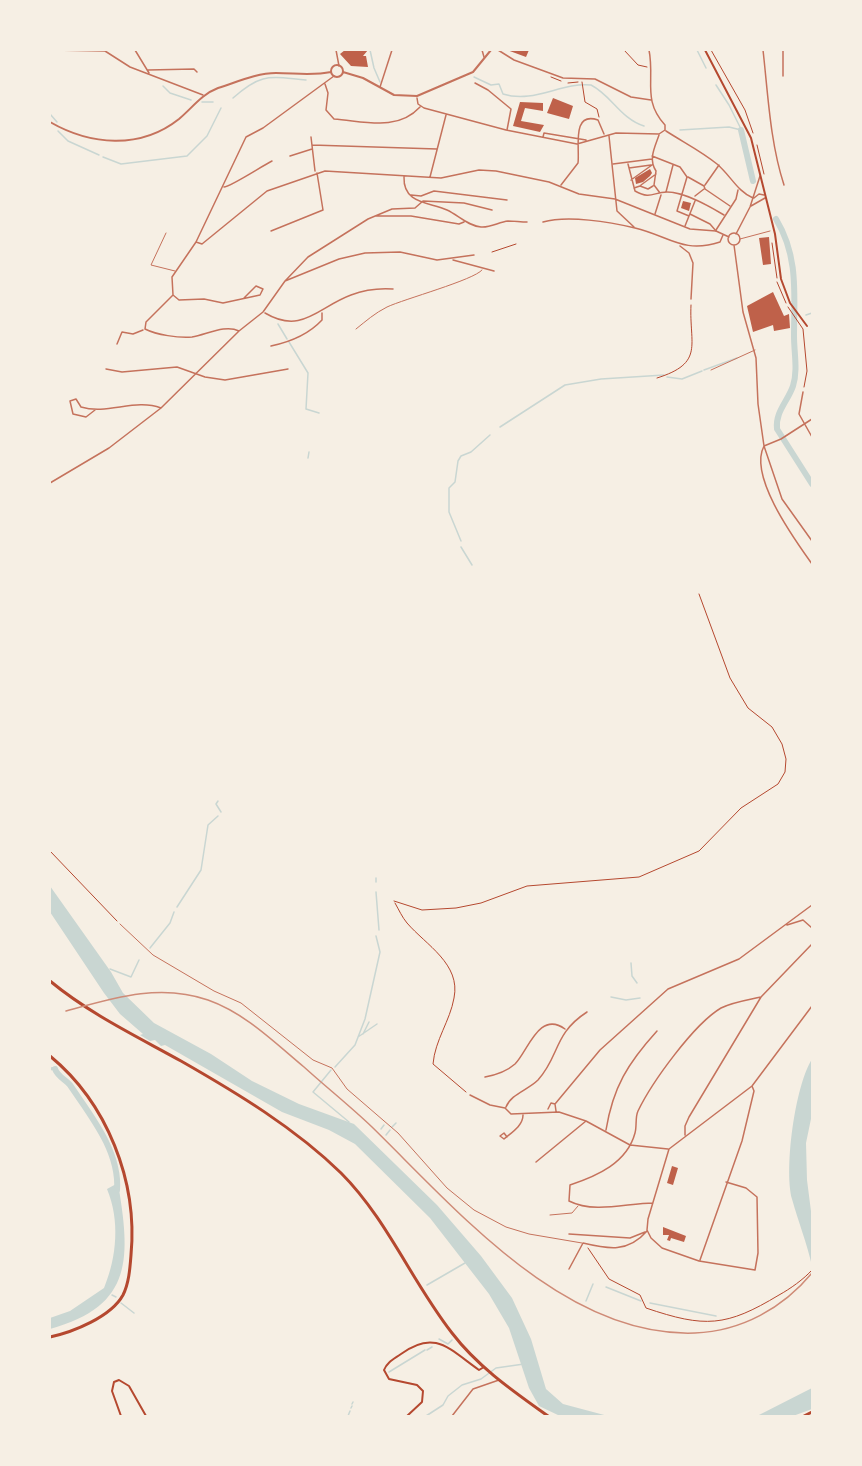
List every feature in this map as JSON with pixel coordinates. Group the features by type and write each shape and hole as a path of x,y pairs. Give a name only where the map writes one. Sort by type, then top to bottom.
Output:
{"main road":[{"path":"705,50 745,122 775,234 781,279 790,303 807,326"},
{"path":"50,981 87,1009 182,1062 282,1124 314,1148 357,1191 438,1315 463,1347 499,1380 548,1416"},
{"path":"50,1056 79,1085 113,1139 122,1162 133,1229 130,1272 119,1301 95,1319 50,1337"},
{"path":"407,1416 422,1402 423,1391 417,1385 389,1379 384,1370 389,1363 411,1346 422,1341 431,1341 480,1370 484,1367"},
{"path":"121,1416 111,1388 114,1382 119,1380 129,1386 146,1416"},
{"path":"804,1416 813,1412"}],"street":[{"path":"50,50 98,50 204,96"},
{"path":"135,50 149,74"},
{"path":"336,50 342,72 363,78 399,96 417,96 464,78 484,60 491,50"},
{"path":"380,88 392,50"},
{"path":"482,50 484,60"},
{"path":"498,50 514,60 565,79 595,79 631,97 651,100"},
{"path":"649,50 651,100 654,113 665,125 665,130"},
{"path":"763,50 764,83 778,167 784,185"},
{"path":"783,50 783,76"},
{"path":"331,72 334,66 339,66"},
{"path":"148,70 194,69 197,72"},
{"path":"331,72 334,76"},
{"path":"50,122 83,138 109,142 129,140 153,134 172,124 204,96 217,88 267,73 307,75 331,72"},
{"path":"244,298 256,286 263,289 260,295 223,303 204,299 179,300 173,296 171,284 175,272 196,242 249,134 263,128 334,76 340,76 342,72"},
{"path":"475,83 488,89 511,109"},
{"path":"325,84 328,93 326,110 334,119 350,119 366,123 396,123 420,107 506,130 577,144 604,135 626,132 659,134 665,130"},
{"path":"417,96 420,107"},
{"path":"506,130 512,104"},
{"path":"430,177 446,114"},
{"path":"561,186 578,163 579,127 586,119 595,119 600,122 604,135"},
{"path":"665,130 719,165 738,189 753,198"},
{"path":"543,138 544,133 587,140"},
{"path":"648,189 654,185 656,174 652,165 652,157 659,134"},
{"path":"609,136 618,214 634,227"},
{"path":"271,231 323,210 311,137"},
{"path":"290,156 313,147 437,149"},
{"path":"612,164 628,164 652,157 673,164 680,167 687,177 731,206"},
{"path":"223,187 230,186 246,174 272,161"},
{"path":"628,164 631,180 638,193 649,196 666,192 694,199 724,216"},
{"path":"666,192 673,164"},
{"path":"628,168 652,165"},
{"path":"631,180 652,165"},
{"path":"684,227 694,199 719,165"},
{"path":"196,242 202,244 267,191 316,173 441,178 487,170 561,186 579,194 615,199 696,231 716,231 729,237 736,234 750,207 760,176"},
{"path":"634,188 656,174"},
{"path":"404,176 404,187 421,203 444,209 481,227 508,221 527,222"},
{"path":"687,177 677,211 710,224 716,231"},
{"path":"654,185 661,194"},
{"path":"640,186 648,189"},
{"path":"648,189 649,196"},
{"path":"716,231 738,189"},
{"path":"410,195 422,196 434,191 507,201"},
{"path":"655,214 661,194"},
{"path":"750,207 764,197 759,194 753,198"},
{"path":"50,483 109,448 161,408 240,331 263,312 285,281 308,257 374,216 394,209 415,208 423,201 464,203 492,210"},
{"path":"374,216 411,216 459,224 465,221"},
{"path":"543,222 590,221 634,227 680,245 695,247 721,241 723,234"},
{"path":"734,245 740,239 736,234"},
{"path":"729,237 729,243 734,245"},
{"path":"680,245 693,263 691,300"},
{"path":"734,245 743,312 754,350 764,446 779,493 813,541"},
{"path":"285,281 339,259 365,253 392,252 425,259 453,260 494,271"},
{"path":"453,260 474,255"},
{"path":"263,312 289,322 306,319 352,294 393,289"},
{"path":"145,329 146,321 173,296"},
{"path":"271,346 292,340 315,328 322,320 321,312"},
{"path":"145,329 152,333 190,337 230,328 240,331"},
{"path":"117,344 122,332 133,334 145,329"},
{"path":"106,369 122,372 177,367 215,380 232,380 288,369"},
{"path":"803,392 799,413 813,437"},
{"path":"94,410 86,417 78,417 73,414 70,401 76,399 81,407 94,410 146,404 161,408"},
{"path":"764,446 781,439 813,419"},
{"path":"764,446 761,460 772,501 784,526 813,564"},
{"path":"556,1112 555,1104 600,1050 668,989 739,959 813,905"},
{"path":"786,925 800,920 813,928"},
{"path":"685,1136 685,1125 689,1117 761,997 813,944"},
{"path":"654,1203 618,1206 580,1205 569,1201 570,1185 606,1170 630,1144 636,1132 637,1113 668,1066 693,1034 723,1007 761,997"},
{"path":"569,1269 584,1244 620,1249 638,1240 647,1230 669,1149 752,1086 813,1006"},
{"path":"506,1108 510,1100 538,1080 566,1030 587,1012"},
{"path":"485,1077 500,1074 515,1064 533,1034 539,1029 553,1026 566,1030"},
{"path":"605,1131 612,1098 622,1075 657,1031"},
{"path":"699,1261 742,1141 754,1091 752,1086"},
{"path":"470,1095 490,1105 506,1108 511,1114 523,1115 548,1110 586,1121 630,1144 669,1149"},
{"path":"548,1110 549,1104 555,1104"},
{"path":"507,1137 521,1123 523,1115"},
{"path":"536,1162 586,1121"},
{"path":"647,1230 655,1243 662,1248 699,1261 755,1270 758,1253 758,1197 746,1188 726,1182"},
{"path":"569,1234 630,1238 637,1237 647,1230"},
{"path":"452,1416 473,1389 499,1380"}],"lane":[{"path":"740,239 770,231"},
{"path":"166,232 151,266 175,272"},
{"path":"356,329 388,306 441,286 475,277 482,268"},
{"path":"711,370 754,350"},
{"path":"120,924 152,954 241,1003 313,1060 332,1068 347,1089 398,1133 447,1188 474,1210 499,1224 529,1234 584,1244"},
{"path":"550,1215 572,1213 580,1205"}],"path":[{"path":"624,50 638,65 651,67"},
{"path":"565,79 568,84 582,83 585,102 599,111 600,122"},
{"path":"492,252 516,244"},
{"path":"657,378 685,367 690,359 691,300"},
{"path":"790,311 804,331 807,371 803,392"},
{"path":"470,1095 433,1064 436,1045 454,1001 455,987 452,974 436,950 405,920 394,901 422,910 456,908 481,903 527,886 639,877 699,851 741,808 783,778 786,759 782,744 772,727 744,703 728,674 699,594"},
{"path":"50,851 120,924"},
{"path":"584,1244 609,1279 640,1295 646,1308 708,1322 729,1320 746,1314 784,1293 813,1270"}],"shaded area":[{"path":"50,886 111,972 123,993 154,1023 211,1054 252,1081 299,1104 354,1124 437,1205 481,1256 512,1298 531,1339 546,1389 563,1404 608,1416 560,1416 539,1406 529,1388 509,1328 489,1294 430,1218 355,1144 329,1130 282,1112 165,1045 161,1046 155,1040 150,1041 140,1035 143,1034 120,1014 104,993 50,912"},
{"path":"812,1059 812,1114 806,1143 807,1180 812,1219 812,1266 792,1199 789,1168 796,1107 806,1071"},
{"path":"118,1183 124,1233 124,1255 120,1275 112,1292 98,1307 78,1319 50,1329 50,1318 70,1311 104,1288 112,1264 115,1238 114,1213 107,1189"},
{"path":"812,1388 812,1409 793,1416 757,1416"}],"building":[{"path":"345,50 368,50 363,56 366,56 368,67 351,66 340,54"},
{"path":"507,50 529,50 526,57"},
{"path":"553,98 573,106 569,119 547,113"},
{"path":"520,102 543,103 543,111 525,108 521,121 544,125 540,132 513,126"},
{"path":"650,169 652,173 650,176 636,184 635,178"},
{"path":"683,201 691,203 689,211 681,208"},
{"path":"769,237 771,264 763,265 759,238"},
{"path":"773,292 784,316 789,314 790,328 774,331 773,325 753,332 747,306"},
{"path":"672,1166 678,1168 673,1185 667,1183"},
{"path":"663,1227 686,1236 684,1242 671,1238 670,1241 667,1240 669,1235 663,1235"}],"waterway":[{"path":"370,50 380,82"},
{"path":"697,50 706,68"},
{"path":"474,77 491,85 499,84 503,94 514,96 537,95 569,87 591,85 622,113 644,126"},
{"path":"233,98 252,84 267,78 306,80"},
{"path":"716,85 741,129"},
{"path":"163,86 170,93 191,100"},
{"path":"202,102 213,102"},
{"path":"103,157 121,164 187,156 207,136 221,108"},
{"path":"50,114 57,122"},
{"path":"680,130 729,127 741,130"},
{"path":"741,130 753,181"},
{"path":"58,131 68,141 99,155"},
{"path":"776,219 789,248 794,276 796,368 793,386 778,417 777,429 812,484"},
{"path":"806,315 812,313"},
{"path":"278,324 287,339"},
{"path":"289,342 308,373 306,409 319,413"},
{"path":"704,370 737,358"},
{"path":"667,377 682,379 702,371"},
{"path":"500,427 565,385 601,379 664,375"},
{"path":"461,541 449,512 449,488 455,482 461,456 471,452 490,435"},
{"path":"308,458 309,452"},
{"path":"461,547 472,565"},
{"path":"218,801 216,804 221,812"},
{"path":"177,907 201,870 208,825 218,816"},
{"path":"376,892 379,930"},
{"path":"150,948 170,923 174,912"},
{"path":"335,1067 355,1045 365,1019 380,952 376,936"},
{"path":"110,969 131,977 139,960"},
{"path":"631,963 632,976 637,983"},
{"path":"611,997 626,1000 640,998"},
{"path":"363,1034 369,1022"},
{"path":"358,1037 377,1024"},
{"path":"50,1069 56,1068"},
{"path":"55,1069 70,1085 102,1134 114,1161 117,1190"},
{"path":"331,1070 313,1092 349,1122"},
{"path":"392,1127 396,1123"},
{"path":"381,1129 384,1125"},
{"path":"386,1135 390,1130"},
{"path":"427,1285 465,1263"},
{"path":"586,1301 593,1284"},
{"path":"606,1287 641,1301"},
{"path":"112,1295 116,1297"},
{"path":"121,1303 134,1313"},
{"path":"650,1303 716,1316"},
{"path":"439,1339 448,1344 452,1340"},
{"path":"427,1350 432,1347"},
{"path":"389,1372 425,1350"},
{"path":"426,1416 443,1405 448,1396 462,1385 481,1379 496,1368 524,1364"},
{"path":"348,1416 350,1411"}],"railway":[{"path":"66,1011 119,997 172,993 208,1000 234,1012 270,1038 372,1127 477,1230 517,1263 558,1292 602,1315 647,1329 695,1333 729,1328 775,1307 801,1286 812,1273"}]}
